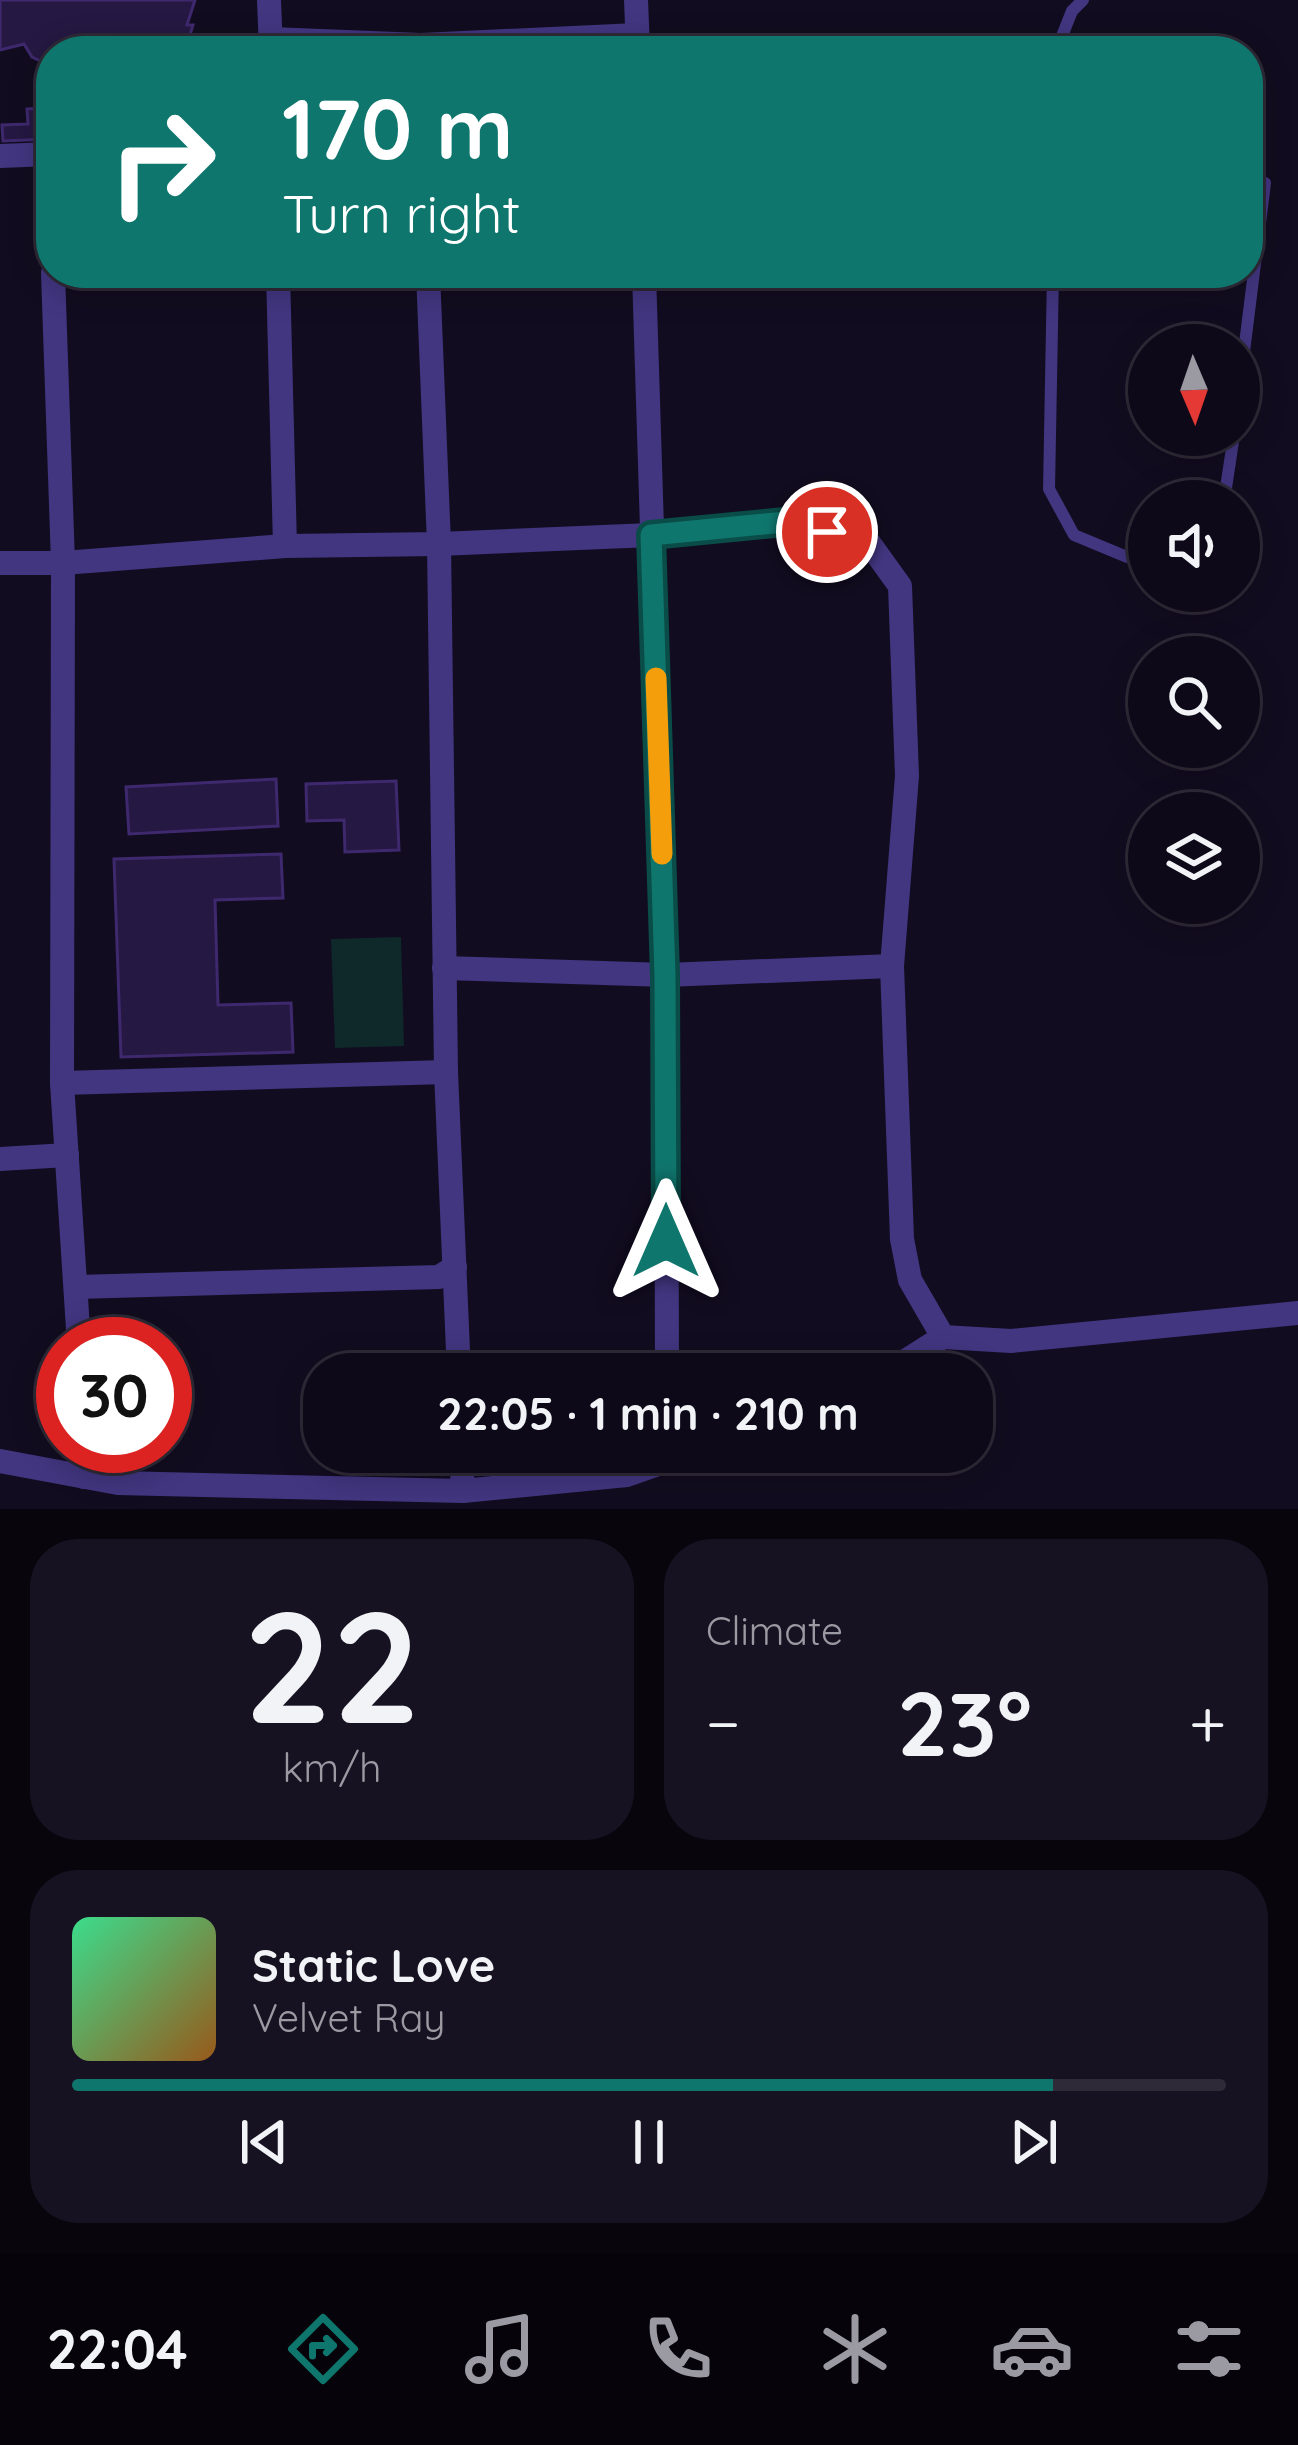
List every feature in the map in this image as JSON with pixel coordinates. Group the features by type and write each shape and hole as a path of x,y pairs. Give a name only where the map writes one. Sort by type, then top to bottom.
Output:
{"street":[{"path":"269,0 271,36"},
{"path":"636,0 638,36"},
{"path":"0,156 36,155"},
{"path":"54,288 63,562 62,1083 79,1317"},
{"path":"278,288 286,546"},
{"path":"429,288 439,544 446,1072 458,1353"},
{"path":"644,288 665,975 667,1353"},
{"path":"0,563 286,546 651,535 785,522 869,542 900,586 908,776 892,966 902,1239 910,1280 943,1337"},
{"path":"444,968 665,975 892,966"},
{"path":"62,1083 446,1072"},
{"path":"0,1159 67,1155"},
{"path":"77,1287 439,1277 455,1267"},
{"path":"918,1353 943,1337 1011,1340 1298,1313"},
{"path":"0,1461 118,1483 463,1491 632,1473"},
{"path":"84,1473 84,1477"},
{"path":"462,1473 463,1491"}],"lane":[{"path":"1062,36 1072,11 1083,0"},
{"path":"1263,199 1265,183"},
{"path":"1053,288 1049,489 1074,536 1128,556"},
{"path":"1247,324 1252,288"}],"green space":[{"path":"401,937 404,1046 335,1048 331,939"}],"building":[{"path":"0,0 195,0 187,25 193,25 190,36 36,36 36,59 24,44 0,50"},
{"path":"27,109 36,109 36,140 3,141 2,125 28,124"},
{"path":"276,779 278,826 129,834 126,787"},
{"path":"396,781 399,850 345,852 344,820 307,821 306,784"},
{"path":"281,854 283,898 215,900 218,1005 291,1003 293,1052 121,1057 114,859"}],"slow traffic":[{"path":"656,678 662,854"}],"route":[{"path":"666,1241 665,975 651,535 785,522 827,532"}]}
